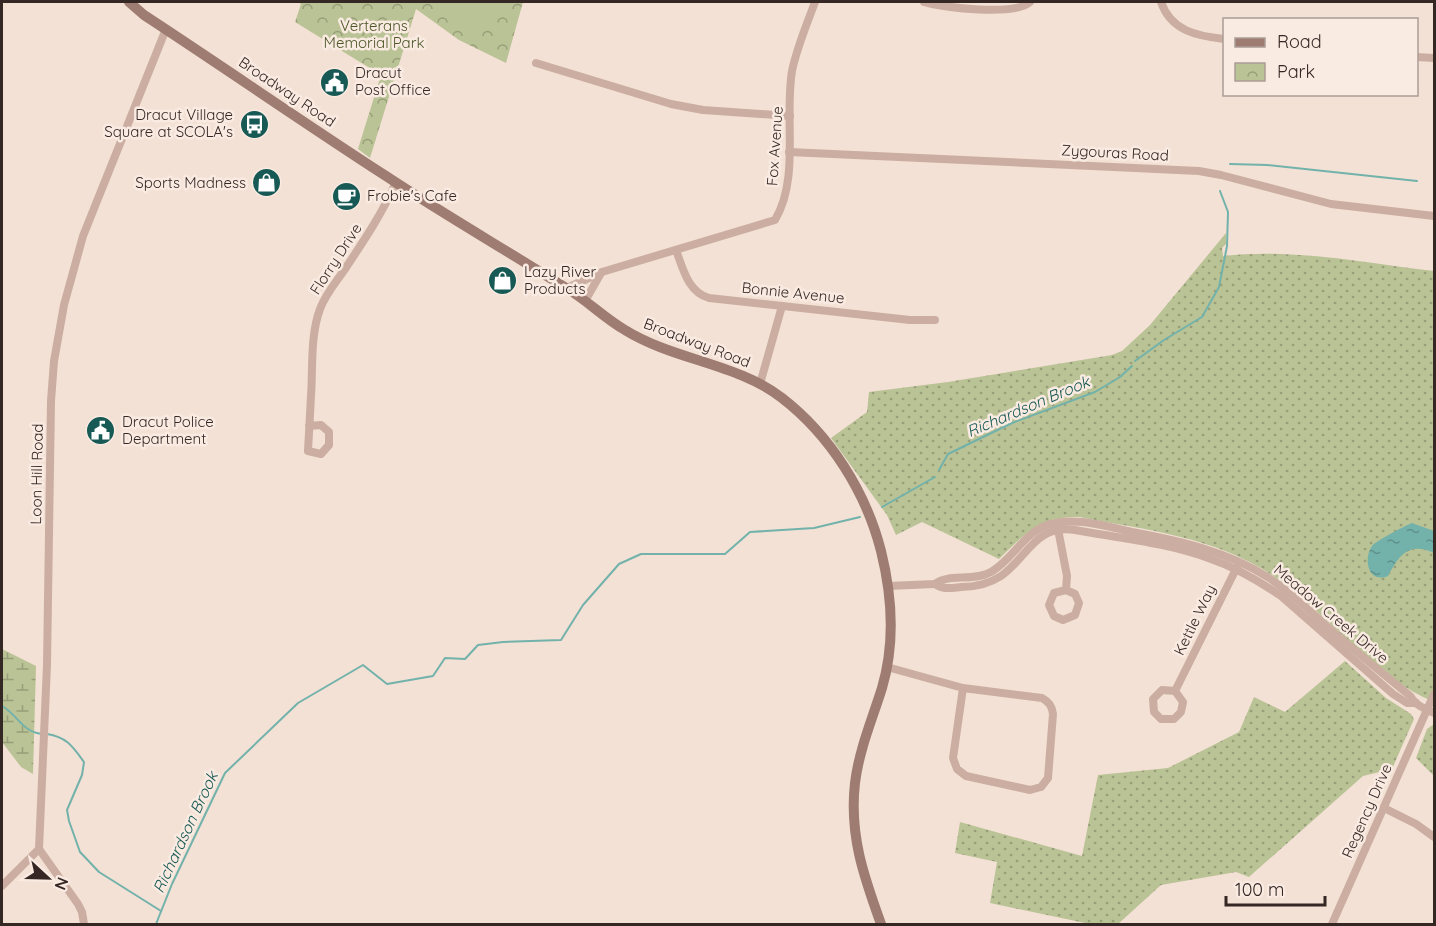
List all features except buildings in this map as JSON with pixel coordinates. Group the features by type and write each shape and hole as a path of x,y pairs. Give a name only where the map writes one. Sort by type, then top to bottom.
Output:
{"main road":[{"name":"Broadway Road","path":"129,2 144,15 396,182 567,288 640,340 760,384 779,395 797,410 824,439 861,498 880,548 888,586 890,630 887,667 865,736 857,774 854,828 862,872 881,924"}],"street":[{"name":"Fox Avenue","path":"567,288 602,272 775,220 782,208 788,181 792,73 797,51 815,2"},
{"path":"924,2 953,8 1001,5 1020,8 1030,2"},
{"path":"1161,2 1171,20 1185,30 1201,36 1223,39"},
{"name":"Loon Hill Road","path":"39,849 47,665 51,401 54,361 64,305 83,236 166,29"},
{"path":"1418,57 1434,58"},
{"path":"536,63 670,104 703,110 790,116"},
{"name":"Zygouras Road","path":"789,152 1199,171 1331,204 1434,216"},
{"name":"Florry Drive","path":"309,426 315,331 321,308 387,203 396,182"},
{"name":"Bonnie Avenue","path":"676,250 688,282 700,295 709,298 910,320 935,320"},
{"path":"585,301 602,272"},
{"path":"760,384 782,306"},
{"path":"888,586 935,584 942,588 981,585 999,577 1016,556 1058,526 1067,576 1066,590"},
{"name":"Meadow Creek Drive","path":"1058,526 1153,541 1238,565 1335,639 1393,694 1407,704 1416,703 1431,711"},
{"name":"Kettle Way","path":"1175,691 1238,565"},
{"path":"887,667 963,688 1042,698 1051,705 1053,714 1048,778 1041,787 1035,790 966,776 957,769 953,758 963,688"},
{"name":"Kettle Way","path":"1162,690 1175,691 1183,702 1179,715 1167,720 1158,717 1152,706 1154,696 1162,690"},
{"name":"Regency Drive","path":"1332,924 1431,711 1434,694"},
{"path":"1384,808 1422,827 1434,837"},
{"path":"2,886 39,849 78,904 84,924"}],"green space":[{"name":"Verterans Memorial Park","path":"298,2 523,2 506,63 459,40 416,9 370,158 358,149 381,75 295,22 301,4"},
{"path":"433,2 499,2 480,33 431,4"},
{"path":"1226,233 1226,244 1222,248 1223,256 1302,255 1434,271 1434,702 1391,677 1293,590 1272,575 1250,562 1204,543 1080,517 1054,519 1044,523 1026,534 999,559 922,522 896,535 887,515 831,438 867,412 869,392 948,382 1112,355 1122,351 1150,325"},
{"path":"2,649 36,666 33,774 21,767 2,742"},
{"path":"1345,661 1386,698 1411,714 1414,719 1392,769 1363,776 1249,877 1236,872 1161,885 1118,924 1090,924 990,903 997,862 955,853 960,822 1082,856 1098,775 1168,768 1239,732 1254,697 1285,712"},
{"path":"1434,724 1434,776 1416,758 1427,729"}],"water":[{"path":"1412,523 1434,531 1434,553 1417,549 1405,552 1388,576 1376,577 1369,569 1368,563 1372,546 1384,537"}],"waterway":[{"name":"Richardson Brook","path":"1230,164 1267,165 1417,181"},
{"name":"Richardson Brook","path":"1135,361 1202,317 1219,287 1227,246 1228,212 1220,191"},
{"name":"Richardson Brook","path":"939,470 948,454 1012,423 1095,392 1120,377 1132,366"},
{"name":"Richardson Brook","path":"882,507 935,477"},
{"name":"Richardson Brook","path":"156,924 172,884 225,773 298,703 363,665 387,684 433,676 445,658 465,659 478,645 561,640 583,605 619,564 641,554 725,554 750,532 814,528 860,517"},
{"path":"2,706 29,730 42,734"},
{"path":"47,734 65,740 84,762 82,775 67,810 80,852 99,872 161,911"}],"place":[{"name":"Dracut Post Office","path":"334,82"},
{"name":"Dracut Village Square at SCOLA's","path":"254,124"},
{"name":"Sports Madness","path":"267,183"},
{"name":"Frobie's Cafe","path":"346,196"},
{"name":"Lazy River Products","path":"503,281"},
{"name":"Dracut Police Department","path":"101,431"}]}
